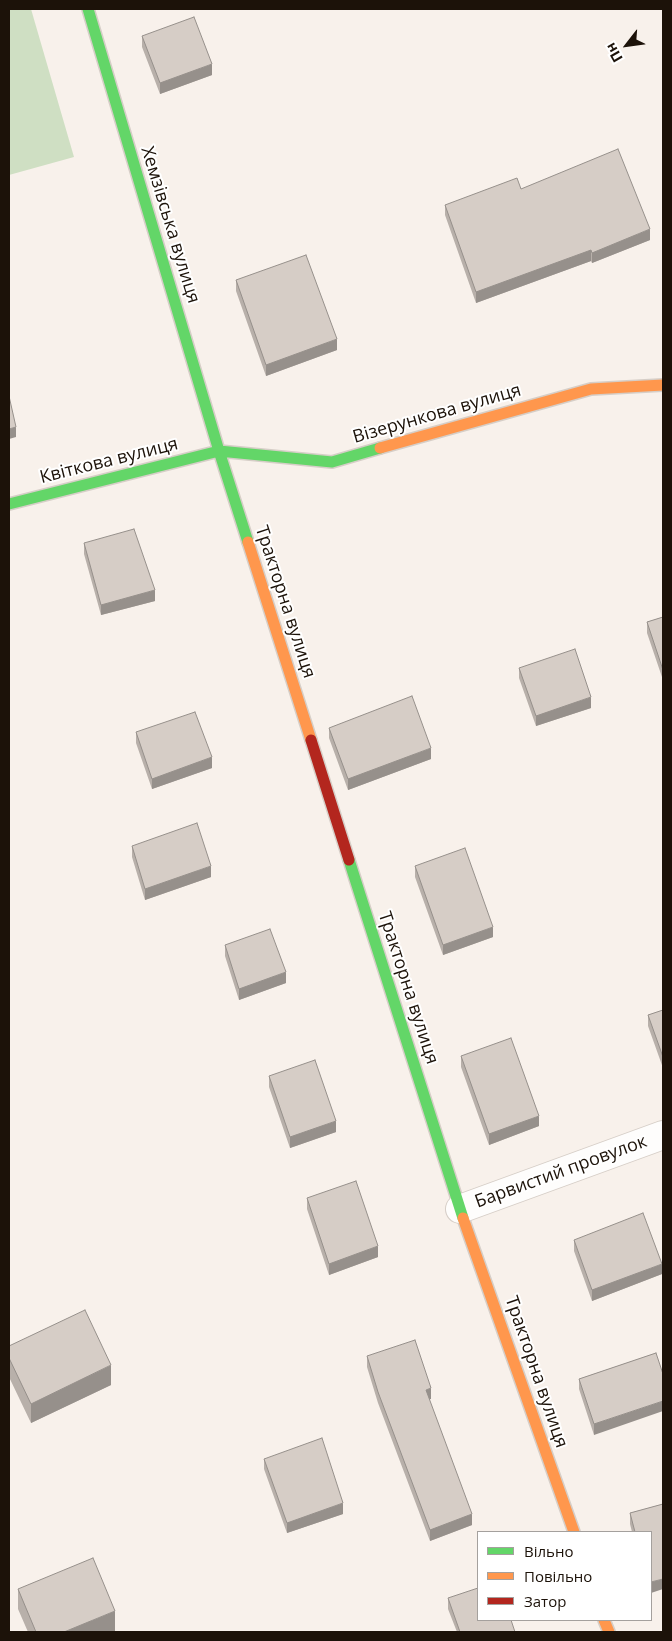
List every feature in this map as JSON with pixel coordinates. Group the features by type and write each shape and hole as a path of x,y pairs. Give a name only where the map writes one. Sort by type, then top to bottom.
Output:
{"street":[{"name":"Хемзівська вулиця","path":"88,9 219,451"},
{"name":"Візерункова вулиця","path":"219,451 332,462 591,389 663,385"},
{"name":"Квіткова вулиця","path":"9,504 219,451"},
{"name":"Тракторна вулиця","path":"219,451 460,1209 574,1531"},
{"name":"Барвистий провулок","path":"460,1209 663,1135"}],"green space":[{"path":"9,9 31,9 74,157 9,175"}],"building":[{"path":"194,17 212,64 160,83 142,36"},
{"path":"618,149 650,229 592,253 591,250 476,292 445,205 517,178 521,189"},
{"path":"306,255 337,339 266,365 236,280"},
{"path":"9,396 16,427 9,429"},
{"path":"134,529 155,590 101,605 84,543"},
{"path":"663,617 663,670 647,622"},
{"path":"575,649 591,697 536,716 519,668"},
{"path":"412,696 431,748 348,779 329,728"},
{"path":"195,712 212,757 152,779 136,732"},
{"path":"197,823 211,866 145,889 132,846"},
{"path":"465,848 493,927 443,945 415,866"},
{"path":"270,929 286,972 239,989 225,945"},
{"path":"663,1010 663,1057 648,1015"},
{"path":"511,1038 539,1116 489,1134 461,1056"},
{"path":"315,1060 336,1121 290,1137 269,1076"},
{"path":"356,1181 378,1246 329,1264 307,1198"},
{"path":"643,1213 662,1264 592,1290 574,1240"},
{"path":"85,1310 111,1365 31,1404 9,1358 9,1346"},
{"path":"415,1340 431,1388 426,1390 472,1514 430,1530 378,1392 367,1356"},
{"path":"656,1353 663,1374 663,1401 594,1424 579,1379"},
{"path":"322,1438 343,1503 287,1523 264,1459"},
{"path":"663,1504 663,1579 652,1582 652,1531 635,1531 630,1513"},
{"path":"93,1558 115,1611 64,1632 36,1632 18,1589"},
{"path":"477,1588 477,1621 511,1621 515,1632 460,1632 448,1598"}],"traffic: fast":[{"path":"88,9 219,451 248,542"},
{"path":"9,504 219,451 332,462 380,448"},
{"path":"349,860 463,1218"}],"traffic: slow":[{"path":"380,448 591,389 663,385"},
{"path":"248,542 311,740"},
{"path":"463,1218 574,1531"},
{"path":"604,1621 609,1632"}],"traffic: jam":[{"path":"311,740 349,860"}]}
